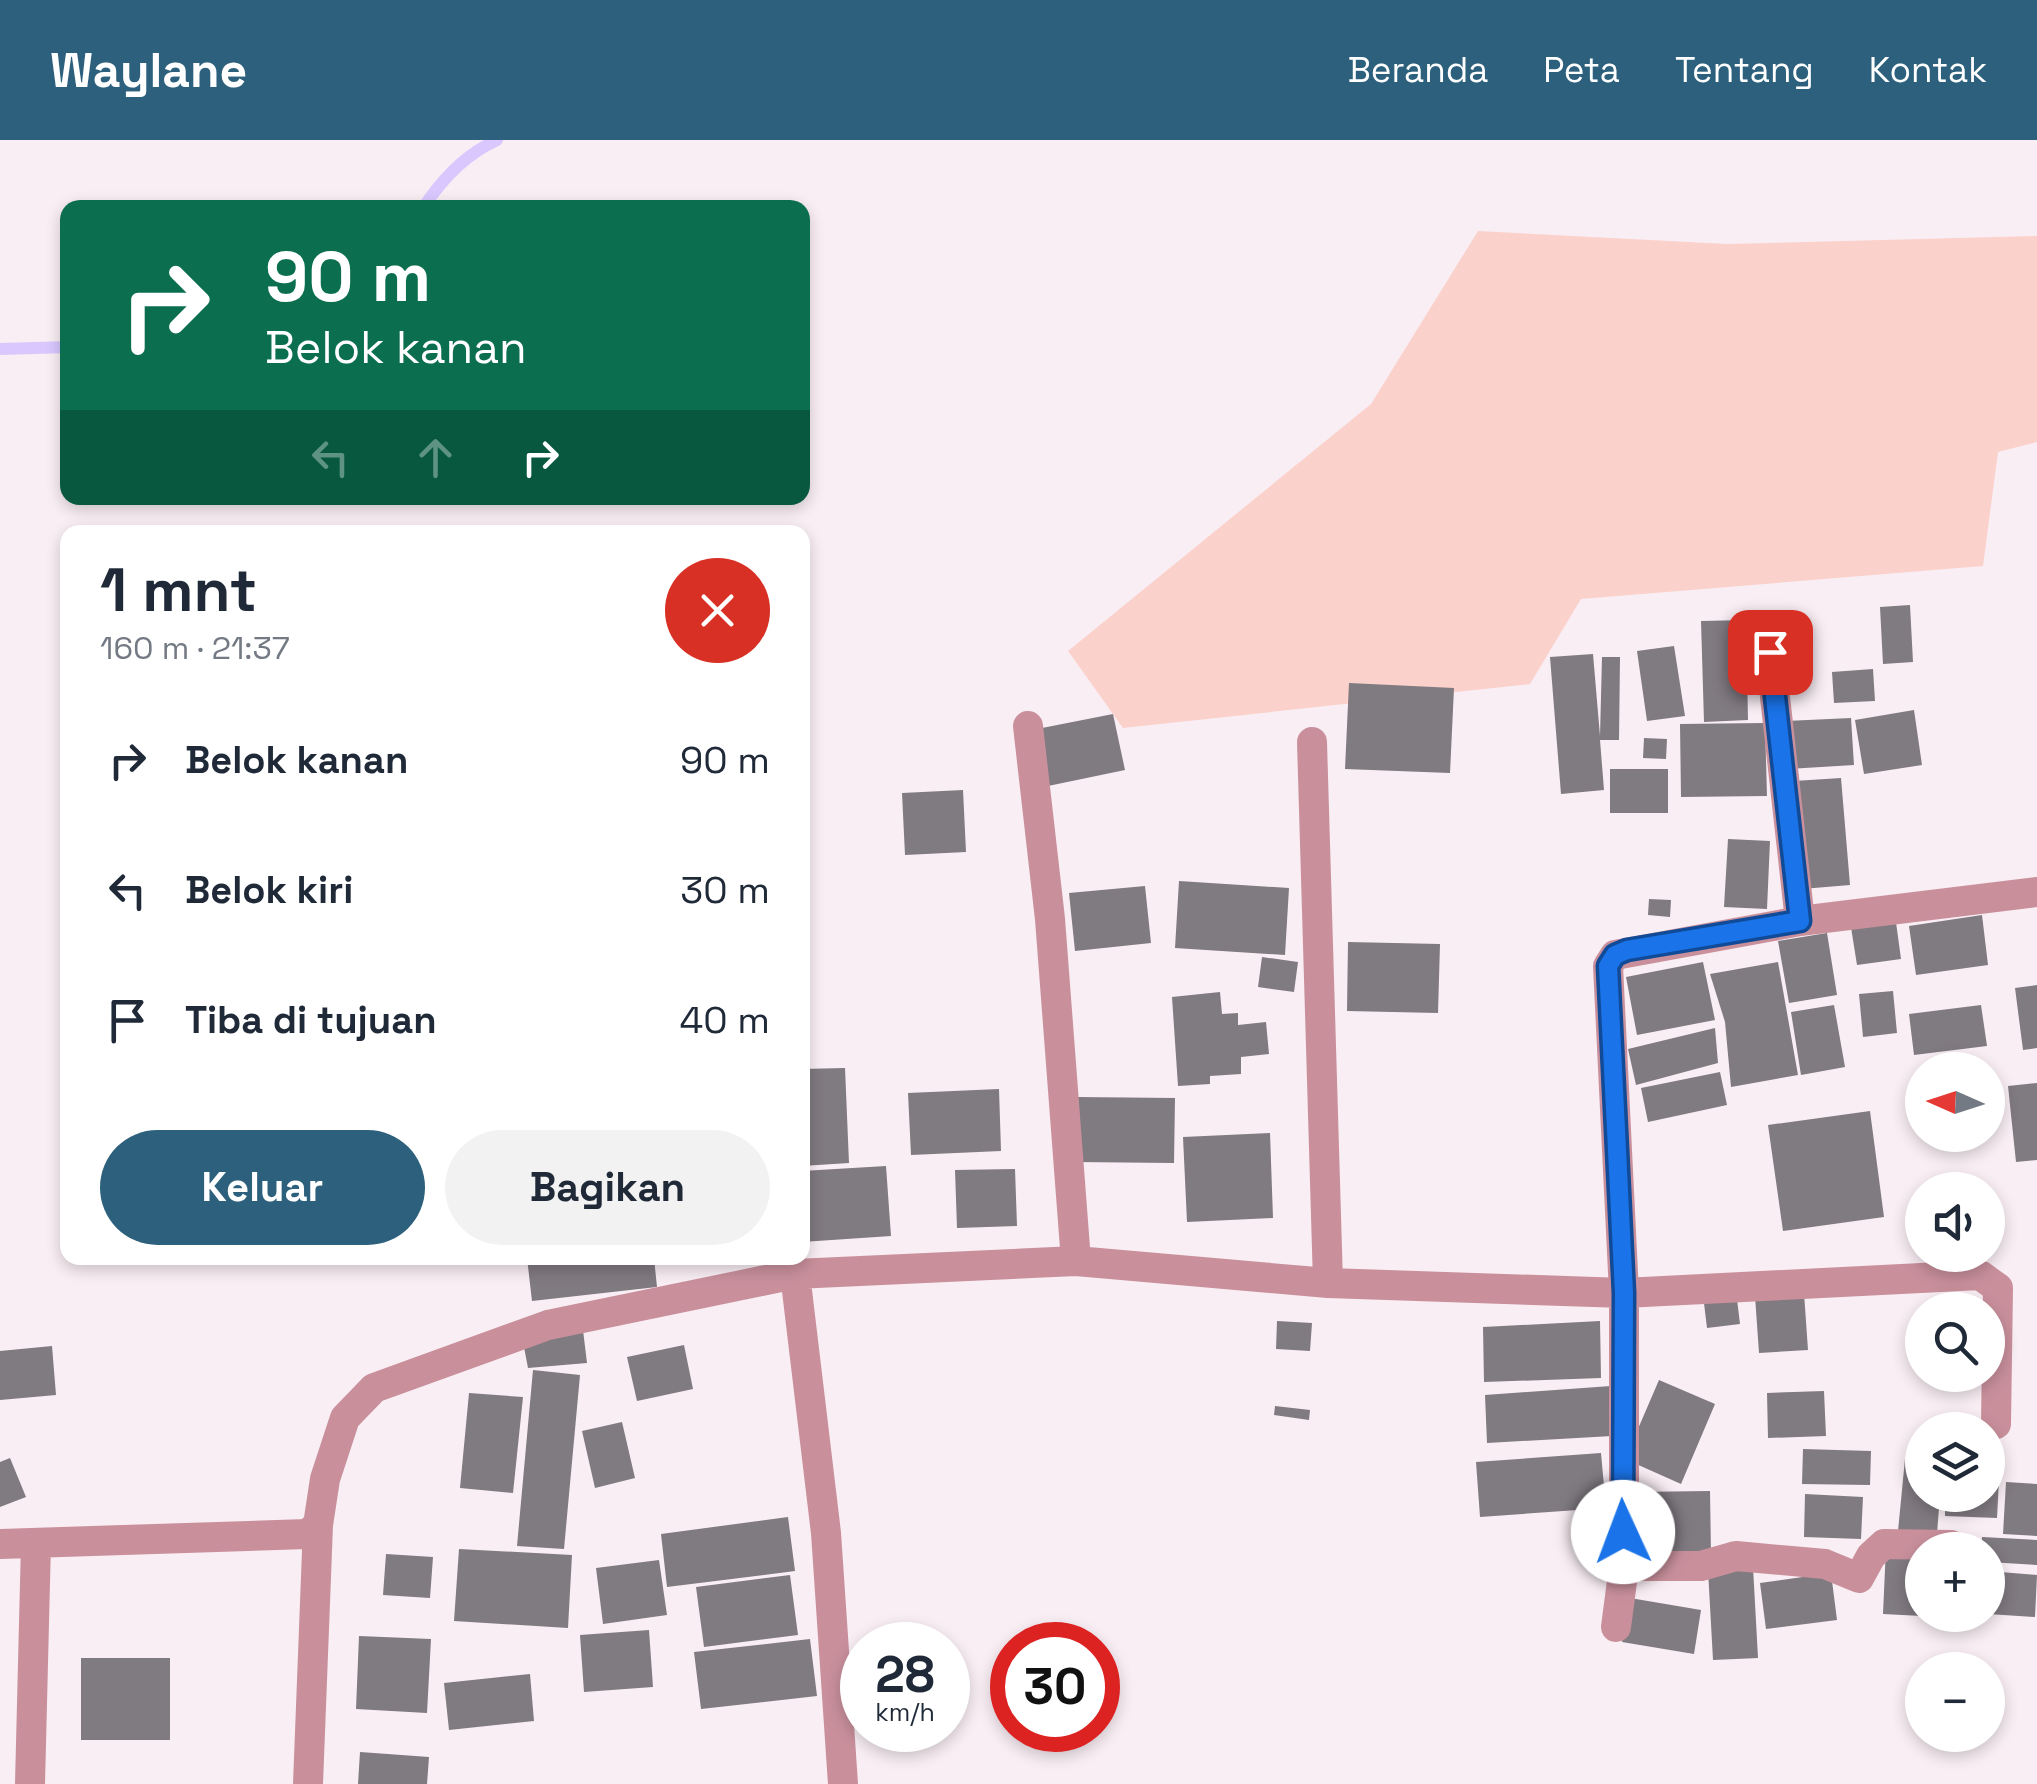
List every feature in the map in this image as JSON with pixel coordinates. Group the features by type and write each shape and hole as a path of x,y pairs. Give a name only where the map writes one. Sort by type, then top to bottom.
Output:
{"street":[{"path":"1770,652 1800,921"},
{"path":"1028,726 1050,919 1076,1261"},
{"path":"1312,742 1328,1283"},
{"path":"1616,1627 1624,1566 1624,1293 1608,966 1615,955 1627,950 1800,921 2037,892"},
{"path":"308,1784 318,1526 325,1479 345,1418 374,1388 548,1324 795,1274 1076,1261 1328,1283 1624,1293 1980,1276 1998,1288 1996,1412"},
{"path":"795,1274 826,1533 843,1784"},
{"path":"0,1544 296,1538 318,1526"},
{"path":"30,1784 36,1543"},
{"path":"1624,1566 1701,1566 1736,1556 1825,1564 1859,1578 1870,1556 1884,1544 1905,1544"}],"shaded area":[{"path":"1478,231 1727,244 2037,236 2037,442 1998,452 1983,566 1581,599 1530,684 1123,728 1068,651 1371,404"}],"building":[{"path":"1910,605 1913,662 1883,664 1880,607"},
{"path":"1746,620 1748,720 1704,722 1701,621"},
{"path":"1674,646 1685,716 1647,721 1637,651"},
{"path":"1593,654 1600,736 1602,657 1620,657 1619,740 1600,740 1604,790 1561,794 1550,657"},
{"path":"1873,669 1875,701 1834,703 1832,672"},
{"path":"1349,683 1454,688 1450,773 1345,769"},
{"path":"1914,710 1922,765 1864,774 1855,720"},
{"path":"1113,714 1125,770 1048,786 1037,729"},
{"path":"1851,718 1854,765 1788,769 1786,721"},
{"path":"1765,723 1767,796 1681,797 1680,724"},
{"path":"1644,738 1667,739 1666,759 1643,758"},
{"path":"1610,769 1668,769 1668,813 1610,813"},
{"path":"1841,778 1850,885 1802,889 1794,781"},
{"path":"963,790 966,852 905,855 902,793"},
{"path":"1728,839 1770,841 1767,909 1724,907"},
{"path":"1179,881 1289,888 1285,955 1175,948"},
{"path":"1145,886 1151,943 1075,951 1069,893"},
{"path":"1649,899 1671,900 1670,917 1648,915"},
{"path":"1895,915 1901,959 1857,965 1850,921"},
{"path":"1982,915 1988,965 1916,975 1909,926"},
{"path":"1827,933 1837,995 1789,1003 1778,941"},
{"path":"1348,942 1440,944 1438,1013 1347,1011"},
{"path":"1262,957 1298,962 1294,992 1258,987"},
{"path":"1703,962 1715,1020 1637,1035 1626,977"},
{"path":"1778,962 1798,1075 1731,1087 1725,1022 1710,974"},
{"path":"2037,985 2037,1048 2023,1050 2015,988"},
{"path":"1893,991 1897,1033 1863,1037 1859,994"},
{"path":"1220,992 1222,1014 1238,1013 1238,1025 1266,1022 1269,1054 1241,1057 1241,1074 1210,1076 1210,1084 1178,1086 1172,997"},
{"path":"1834,1005 1845,1067 1801,1075 1791,1012"},
{"path":"1981,1005 1987,1046 1914,1052 1909,1014"},
{"path":"1715,1028 1718,1063 1636,1085 1628,1049"},
{"path":"845,1068 849,1163 810,1165 810,1069"},
{"path":"1720,1072 1727,1105 1648,1122 1641,1088"},
{"path":"2037,1083 2037,1160 2016,1162 2008,1086"},
{"path":"999,1089 1001,1151 911,1155 908,1093"},
{"path":"1077,1097 1175,1098 1174,1163 1075,1162"},
{"path":"1870,1111 1884,1217 1783,1231 1768,1125"},
{"path":"1270,1133 1273,1218 1187,1222 1183,1137"},
{"path":"886,1166 891,1236 810,1241 810,1171"},
{"path":"1015,1169 1017,1226 957,1228 955,1170"},
{"path":"528,1265 655,1265 657,1287 532,1301"},
{"path":"1736,1291 1740,1324 1707,1328 1703,1295"},
{"path":"1804,1293 1808,1350 1759,1353 1755,1296"},
{"path":"1277,1321 1312,1323 1310,1351 1276,1349"},
{"path":"1600,1321 1601,1378 1484,1382 1483,1327"},
{"path":"583,1330 587,1363 528,1368 523,1342"},
{"path":"684,1345 693,1389 637,1401 627,1357"},
{"path":"52,1346 56,1395 0,1400 0,1351"},
{"path":"533,1370 580,1375 564,1549 517,1546"},
{"path":"1659,1380 1715,1404 1681,1484 1625,1459"},
{"path":"1611,1386 1612,1436 1487,1443 1485,1395"},
{"path":"1824,1391 1826,1436 1768,1438 1767,1393"},
{"path":"469,1393 523,1397 513,1493 460,1488"},
{"path":"1275,1406 1310,1410 1309,1420 1274,1415"},
{"path":"622,1422 635,1478 595,1488 582,1431"},
{"path":"1803,1449 1871,1451 1870,1485 1802,1484"},
{"path":"1601,1453 1606,1508 1480,1517 1476,1462"},
{"path":"10,1458 26,1497 0,1507 0,1462"},
{"path":"1905,1459 1905,1512 1939,1512 1937,1532 1898,1531"},
{"path":"2006,1482 2037,1484 2037,1536 2003,1532"},
{"path":"1710,1491 1711,1555 1633,1555 1633,1492"},
{"path":"1805,1494 1863,1497 1861,1539 1804,1537"},
{"path":"1945,1512 1997,1512 1997,1518 1945,1516"},
{"path":"788,1517 795,1571 667,1587 661,1534"},
{"path":"2005,1538 2037,1540 2037,1565 2005,1563"},
{"path":"1886,1547 1905,1548 1905,1615 1883,1614"},
{"path":"459,1549 572,1555 568,1628 454,1621"},
{"path":"386,1554 433,1557 430,1598 383,1595"},
{"path":"659,1560 667,1615 603,1624 596,1568"},
{"path":"1753,1567 1758,1658 1713,1660 1708,1570"},
{"path":"2005,1572 2037,1575 2035,1617 2005,1615"},
{"path":"1831,1573 1837,1620 1766,1629 1760,1583"},
{"path":"790,1575 798,1635 704,1647 696,1587"},
{"path":"1630,1598 1701,1610 1694,1654 1622,1642"},
{"path":"649,1630 653,1687 584,1692 580,1635"},
{"path":"359,1636 431,1639 427,1713 356,1709"},
{"path":"810,1639 817,1696 701,1709 694,1652"},
{"path":"81,1658 170,1658 170,1740 81,1740"},
{"path":"530,1674 534,1721 449,1730 444,1683"},
{"path":"360,1752 429,1757 427,1784 358,1784"}],"waterway":[{"path":"429,200 456,168 497,140"},
{"path":"0,349 60,347"}],"route":[{"path":"1623,1532 1624,1293 1608,966 1615,955 1627,950 1800,921 1770,652"}]}
